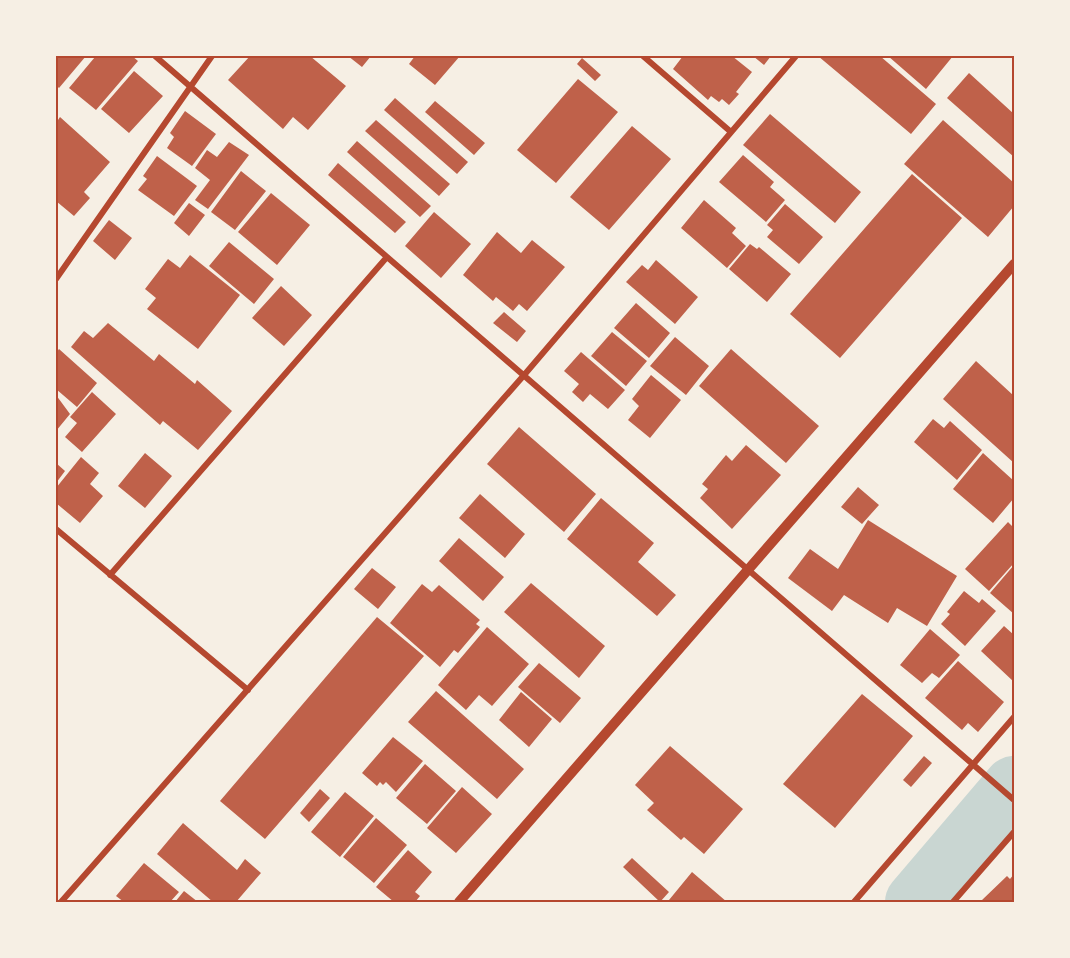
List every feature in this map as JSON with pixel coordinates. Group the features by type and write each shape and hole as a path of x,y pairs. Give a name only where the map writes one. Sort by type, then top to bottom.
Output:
{"street":[{"path":"155,56 525,374 1014,800"},
{"path":"56,279 212,56"},
{"path":"643,56 731,132"},
{"path":"58,902 248,690 525,374 796,56"},
{"path":"110,575 387,257"},
{"path":"459,903 1014,264"},
{"path":"56,530 248,690"},
{"path":"854,903 1014,717"},
{"path":"954,903 1014,832"}],"building":[{"path":"56,56 86,56 59,88 56,85"},
{"path":"92,56 132,56 138,61 96,110 69,88 95,57"},
{"path":"250,56 297,56 300,58 310,56 346,86 308,130 293,117 283,129 228,80"},
{"path":"348,56 371,56 362,67"},
{"path":"415,56 460,56 435,85 409,64"},
{"path":"683,56 732,56 752,72 736,92 739,94 729,105 722,99 719,102 711,96 708,100 673,69"},
{"path":"753,56 771,56 764,65"},
{"path":"818,56 880,56 936,104 911,134"},
{"path":"888,56 953,56 926,89"},
{"path":"582,58 601,75 595,81 577,64"},
{"path":"134,71 163,96 129,133 101,109"},
{"path":"969,73 1014,114 1014,157 947,98"},
{"path":"578,79 618,112 556,183 517,150"},
{"path":"395,98 468,162 457,174 384,110"},
{"path":"435,101 485,143 474,155 425,112"},
{"path":"185,111 216,134 192,166 167,148 174,137 170,133"},
{"path":"770,114 861,192 835,223 743,145"},
{"path":"60,117 110,162 84,192 90,198 74,216 56,201 56,123"},
{"path":"376,120 450,184 439,196 365,131"},
{"path":"943,120 1014,183 1014,206 988,237 904,164"},
{"path":"632,126 671,159 609,230 570,197"},
{"path":"357,141 431,206 420,217 347,152"},
{"path":"229,142 249,155 208,209 195,200 210,180 195,168 207,150 217,157"},
{"path":"743,155 774,182 770,187 785,200 766,222 719,182"},
{"path":"157,156 197,186 174,216 138,190 147,179 143,176"},
{"path":"338,163 406,222 395,233 328,175"},
{"path":"241,171 266,191 235,230 211,212"},
{"path":"912,174 962,218 840,358 790,314"},
{"path":"271,193 310,225 277,265 238,232"},
{"path":"704,200 736,228 732,233 746,246 727,268 681,228"},
{"path":"189,203 205,215 189,236 174,223"},
{"path":"785,204 823,237 799,264 767,237 773,230 767,225"},
{"path":"434,212 471,244 441,278 405,246"},
{"path":"109,220 132,238 115,260 93,241"},
{"path":"497,232 521,253 532,240 565,267 527,311 519,304 513,311 496,297 493,301 463,275"},
{"path":"229,242 274,279 254,304 209,266"},
{"path":"750,244 757,249 759,247 791,274 767,302 729,269"},
{"path":"190,255 240,295 198,349 147,309 156,298 145,289 168,259 180,268"},
{"path":"656,260 698,297 675,324 626,282 642,265 648,270"},
{"path":"281,286 312,315 284,346 252,318"},
{"path":"636,303 670,333 649,358 614,328"},
{"path":"504,312 526,331 517,342 493,323"},
{"path":"108,323 154,361 159,354 195,384 197,380 232,411 198,450 163,421 160,425 71,347 84,331 93,338"},
{"path":"612,332 647,361 626,386 591,356"},
{"path":"675,337 709,366 686,395 650,366"},
{"path":"59,349 97,383 77,407 56,389 56,353"},
{"path":"731,349 819,426 786,463 699,386"},
{"path":"581,352 625,390 608,409 590,394 583,402 572,392 579,384 564,371"},
{"path":"976,361 1014,396 1014,463 943,399"},
{"path":"651,375 681,400 650,438 628,420 639,406 632,399"},
{"path":"92,392 116,414 82,452 65,437 77,423 70,417"},
{"path":"56,395 70,414 56,431"},
{"path":"933,419 944,428 950,421 982,450 957,480 914,442"},
{"path":"519,427 596,494 564,532 487,464"},
{"path":"746,445 781,475 732,529 700,498 708,489 702,484 726,455 732,461"},
{"path":"145,453 172,476 145,508 118,486"},
{"path":"983,453 1014,481 1014,498 993,523 953,489"},
{"path":"81,457 99,473 90,484 103,496 80,523 56,503 56,488"},
{"path":"56,463 65,471 56,483"},
{"path":"858,487 879,505 862,524 841,507"},
{"path":"480,494 525,534 505,558 459,518"},
{"path":"601,498 654,543 638,562 676,595 657,616 567,539"},
{"path":"868,520 957,576 927,626 897,608 888,623 844,595 832,611 788,578 810,549 838,569"},
{"path":"1008,522 1014,528 1014,563 989,591 965,569"},
{"path":"459,538 504,577 483,601 439,561"},
{"path":"1014,565 1014,614 990,593"},
{"path":"372,568 396,587 378,609 354,589"},
{"path":"531,583 605,646 579,678 504,612"},
{"path":"422,584 432,592 439,585 480,620 476,624 480,627 458,653 454,650 440,667 390,623"},
{"path":"964,591 979,603 982,599 996,611 965,646 941,624 950,614 947,612"},
{"path":"377,617 424,656 265,839 220,801"},
{"path":"1004,626 1014,635 1014,682 981,651"},
{"path":"487,627 529,664 492,706 479,695 466,710 438,685"},
{"path":"930,629 960,655 939,678 932,673 922,683 900,665"},
{"path":"958,661 1004,702 978,732 968,723 962,730 925,698"},
{"path":"539,663 581,698 560,723 518,687"},
{"path":"436,691 524,769 497,799 408,722"},
{"path":"521,692 552,719 529,747 499,720"},
{"path":"862,694 913,736 835,828 783,784"},
{"path":"393,737 423,761 396,792 386,782 383,785 380,782 377,786 362,773"},
{"path":"670,746 743,809 704,854 684,837 681,840 647,810 654,803 635,785"},
{"path":"924,756 932,763 911,787 903,780"},
{"path":"425,764 456,791 427,824 396,798"},
{"path":"462,787 492,814 456,853 427,828"},
{"path":"320,789 330,798 309,822 300,813"},
{"path":"345,792 374,816 340,857 311,832"},
{"path":"376,818 407,845 374,883 343,857"},
{"path":"183,823 237,870 245,859 261,873 236,902 213,902 157,854"},
{"path":"408,850 432,872 415,892 420,896 415,902 394,902 376,887"},
{"path":"632,858 669,892 660,902 623,867"},
{"path":"144,863 179,892 170,902 124,902 116,896"},
{"path":"692,872 727,902 672,902 669,900"},
{"path":"1014,874 1014,902 982,900 1007,876 1010,879"},
{"path":"184,891 198,902 175,902"}],"waterway":[{"path":"916,902 1014,787"}]}
